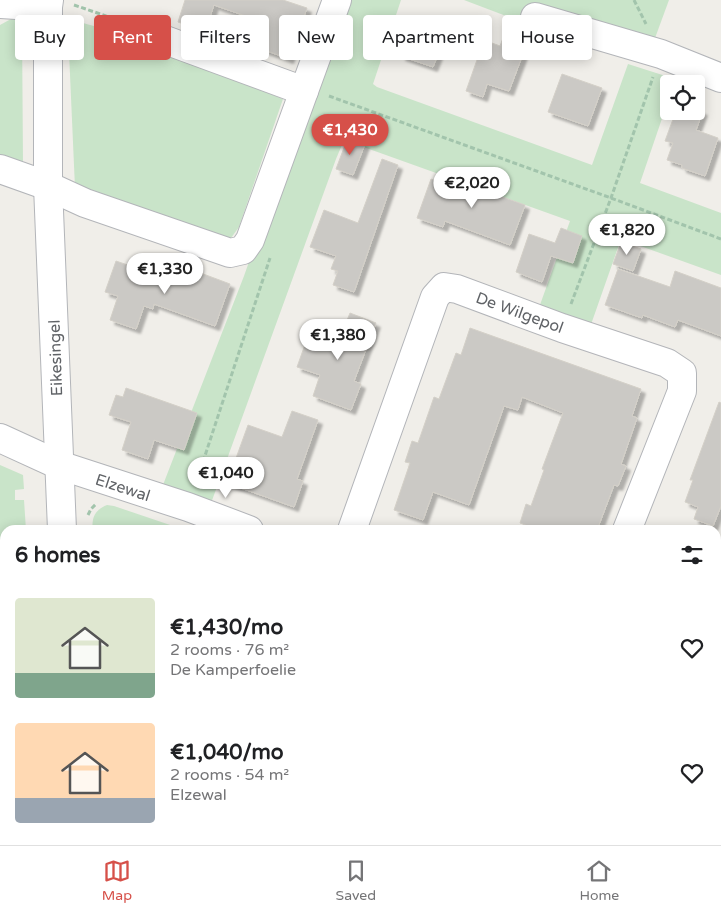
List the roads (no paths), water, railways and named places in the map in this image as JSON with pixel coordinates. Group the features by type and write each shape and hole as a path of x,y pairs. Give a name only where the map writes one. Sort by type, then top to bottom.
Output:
{"street":[{"path":"0,170 48,186 85,203 220,250 230,253 243,250 250,240 337,0"},
{"path":"0,4 49,4"},
{"name":"Eikesingel","path":"49,4 48,186 62,525"},
{"path":"592,34 661,54 721,78"},
{"path":"171,42 304,91"},
{"name":"De Wilgepol","path":"354,525 435,297 444,287 458,289 562,328 667,362 682,373 682,392 629,525"},
{"name":"Elzewal","path":"0,438 59,466 188,507 235,525"}]}
